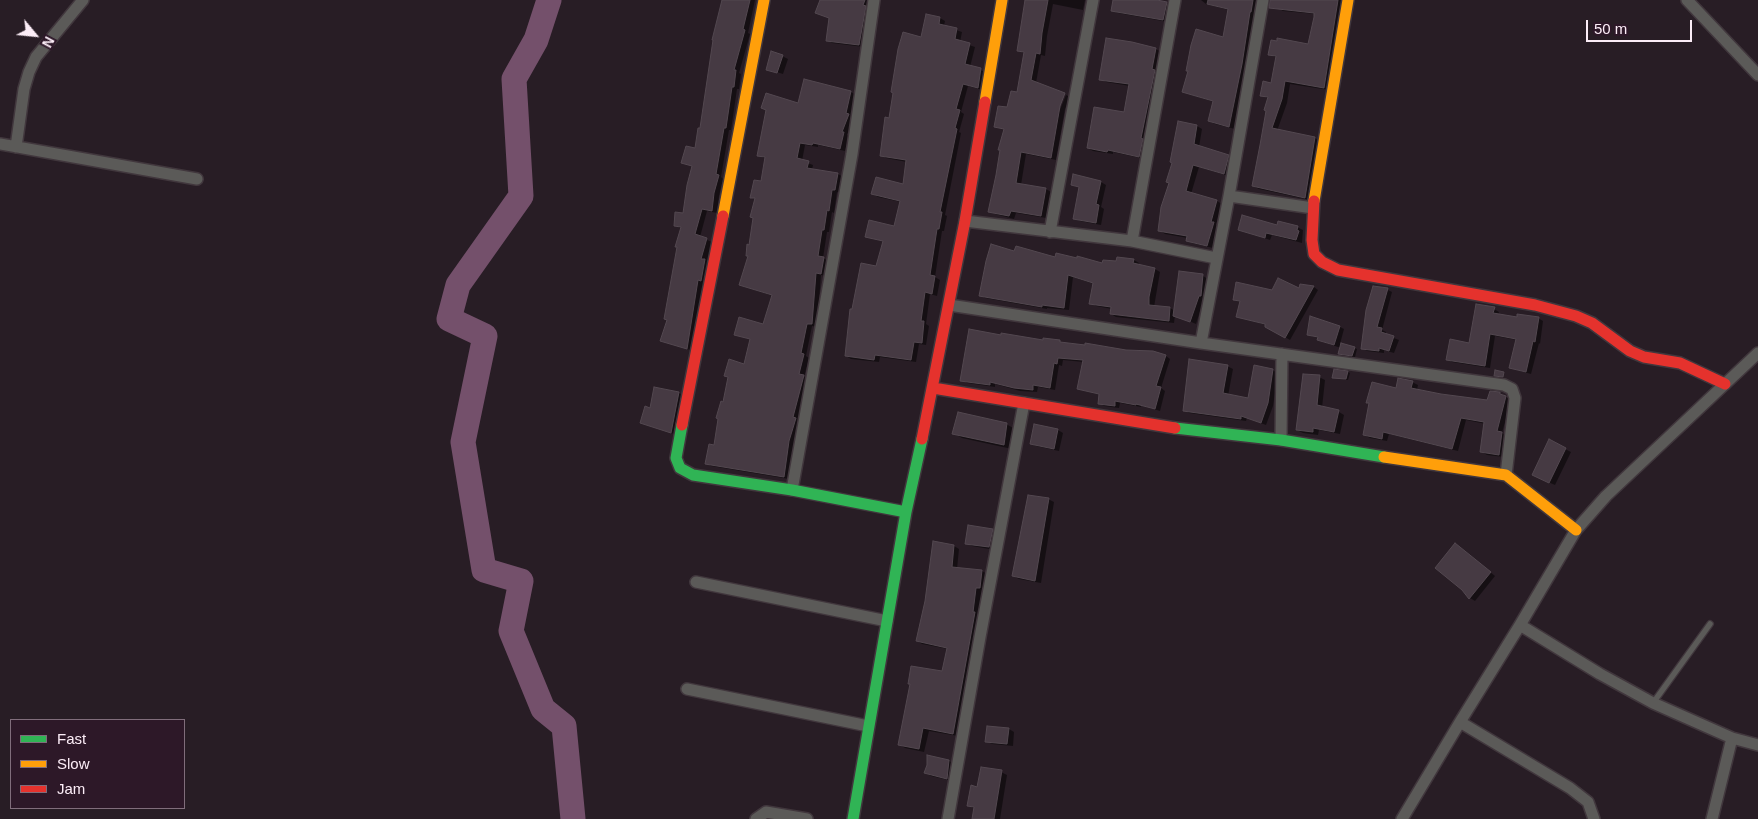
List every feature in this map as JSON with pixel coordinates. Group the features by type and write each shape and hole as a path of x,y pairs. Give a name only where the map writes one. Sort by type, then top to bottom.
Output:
{"street":[{"path":"16,147 24,89 29,72 36,57 83,0"},
{"path":"764,0 676,458 680,468 693,475 792,490 906,512"},
{"path":"792,490 852,154 874,0"},
{"path":"853,819 906,512 933,388 965,221 1002,0"},
{"path":"1050,232 1092,0"},
{"path":"1132,241 1175,0"},
{"path":"1201,343 1263,0"},
{"path":"1348,0 1313,208 1312,240 1314,254 1322,262 1338,270 1535,305 1576,316 1592,323 1630,350 1644,357 1680,363 1725,384"},
{"path":"1687,0 1758,75"},
{"path":"0,144 197,179"},
{"path":"1229,196 1313,208"},
{"path":"965,221 1132,241 1216,258"},
{"path":"949,305 1201,343 1504,385 1512,389 1515,398 1506,475"},
{"path":"1402,819 1576,530 1606,496 1758,353"},
{"path":"1281,440 1282,354"},
{"path":"933,388 1184,429 1281,440 1346,452 1506,475 1576,530"},
{"path":"948,819 1024,403"},
{"path":"696,582 887,620"},
{"path":"1520,625 1600,674 1653,703 1732,738 1758,745"},
{"path":"687,689 868,726"},
{"path":"1460,722 1570,788 1588,802 1594,819"},
{"path":"1712,819 1732,738"},
{"path":"756,819 766,812 807,819"}],"lane":[{"path":"1653,703 1710,624"}],"building":[{"path":"722,0 750,0 743,29 745,30 734,70 736,70 734,87 732,87 726,128 724,128 716,174 719,175 712,211 702,209 695,234 707,238 701,259 705,259 701,281 698,280 687,349 660,341 667,320 664,319 677,247 675,247 681,227 674,226 675,212 683,213 692,166 681,163 686,146 695,148 698,128 700,128 712,40"},
{"path":"820,0 865,0 863,5 866,6 859,45 826,41 829,18 815,13"},
{"path":"1025,0 1048,0 1040,54 1036,53 1031,80 1065,93 1060,106 1051,158 1021,152 1016,183 1046,188 1041,216 1011,211 1009,216 988,212 996,175 1000,150 998,150 1004,129 994,127 998,106 1007,107 1011,91 1017,92 1024,52 1017,51"},
{"path":"1113,0 1157,0 1167,2 1163,20 1111,11"},
{"path":"1208,0 1253,0 1229,127 1208,121 1213,101 1182,92 1196,29 1223,37 1228,9 1207,4"},
{"path":"1270,0 1338,0 1324,88 1285,81 1282,99 1272,128 1315,137 1305,198 1252,186 1266,111 1264,110 1268,97 1260,96 1263,81 1271,83 1276,56 1268,55 1271,40 1277,41 1277,38 1308,44 1314,17 1314,13 1269,8"},
{"path":"926,14 940,17 939,24 957,28 955,39 970,43 965,64 981,68 978,88 963,84 956,109 960,110 955,128 957,129 940,212 942,212 939,229 937,229 930,275 935,276 932,294 925,292 921,321 924,321 922,343 914,342 911,360 875,355 874,360 845,356 850,309 852,309 861,263 876,266 883,241 865,237 869,220 894,226 900,201 871,194 876,177 903,184 906,160 880,156 885,117 889,118 898,49 903,32 921,37"},
{"path":"1106,38 1156,48 1152,69 1155,70 1139,157 1108,150 1107,152 1087,148 1094,107 1124,112 1129,84 1099,80"},
{"path":"771,51 783,55 777,73 766,70"},
{"path":"804,79 851,91 846,113 849,114 842,132 844,132 840,149 813,143 812,145 800,143 797,158 809,161 807,168 838,173 835,190 832,190 829,211 827,210 824,230 822,230 818,256 824,257 821,274 816,273 812,324 807,324 801,353 804,354 799,374 804,375 793,417 796,418 789,441 784,477 705,464 709,444 714,445 718,419 716,418 721,401 723,402 728,377 724,376 729,359 744,364 750,339 734,335 739,317 763,324 772,295 739,285 748,256 746,256 747,244 749,245 753,218 750,217 755,198 750,198 754,180 761,181 765,157 757,156 766,110 761,108 766,93 798,103"},
{"path":"1178,121 1197,125 1194,144 1229,155 1224,174 1193,165 1186,191 1217,200 1211,222 1214,222 1207,246 1186,241 1187,236 1158,231 1161,207 1169,183 1166,182 1172,163 1170,162"},
{"path":"1073,174 1101,181 1096,204 1099,205 1096,223 1073,219 1079,187 1071,185"},
{"path":"1242,215 1277,225 1278,221 1298,226 1297,230 1299,231 1296,240 1266,233 1265,238 1238,230"},
{"path":"991,244 1014,251 1016,246 1055,257 1056,253 1077,258 1077,256 1102,263 1103,260 1116,261 1117,257 1134,259 1133,263 1155,268 1149,305 1170,307 1169,321 1110,314 1111,307 1089,304 1093,283 1068,275 1064,308 1042,305 1042,307 979,296"},
{"path":"1179,271 1203,274 1201,296 1199,296 1190,322 1173,316"},
{"path":"1278,278 1299,288 1300,284 1314,286 1285,338 1265,327 1265,324 1236,317 1240,301 1233,300 1236,282 1272,290"},
{"path":"1373,286 1388,288 1377,327 1382,328 1381,332 1394,336 1389,351 1379,348 1379,351 1361,349 1366,310"},
{"path":"1476,304 1495,307 1493,313 1517,317 1517,314 1539,317 1535,342 1533,341 1526,372 1509,368 1516,339 1490,334 1485,366 1446,360 1450,339 1469,343"},
{"path":"1310,316 1340,326 1334,345 1317,340 1318,337 1307,335"},
{"path":"969,329 1001,335 1001,333 1043,340 1043,338 1060,340 1060,342 1085,345 1085,343 1126,350 1153,351 1166,355 1156,386 1161,387 1155,409 1115,401 1115,406 1098,404 1099,394 1077,389 1083,360 1058,358 1057,364 1054,363 1050,388 1033,385 1033,390 1014,388 990,382 990,385 960,381"},
{"path":"1341,343 1355,347 1352,356 1338,354"},
{"path":"1189,359 1228,365 1223,393 1248,398 1254,365 1273,369 1268,403 1261,423 1241,416 1241,419 1183,411"},
{"path":"1334,369 1348,371 1346,379 1332,378"},
{"path":"1495,370 1504,372 1503,377 1494,376"},
{"path":"1303,374 1320,375 1317,405 1339,410 1334,432 1313,428 1313,432 1296,430"},
{"path":"1398,378 1413,381 1411,388 1441,394 1487,400 1490,391 1500,392 1500,394 1506,396 1497,431 1502,432 1499,455 1480,452 1484,422 1461,418 1452,449 1383,432 1382,439 1363,435 1369,403 1366,403 1372,382 1396,388"},
{"path":"654,387 679,392 671,433 640,423 645,406 650,408"},
{"path":"958,412 1007,423 1004,445 952,434"},
{"path":"1034,424 1058,429 1054,449 1030,444"},
{"path":"1549,439 1566,448 1549,483 1532,475"},
{"path":"1028,495 1049,498 1035,581 1012,576"},
{"path":"968,525 993,529 989,547 965,544"},
{"path":"933,541 954,545 952,567 982,570 980,588 976,588 973,612 975,612 953,734 923,728 919,749 898,745 910,684 908,684 911,666 942,671 947,648 916,641 925,601"},
{"path":"1455,543 1491,572 1469,599 1462,590 1435,568"},
{"path":"987,726 1009,728 1007,744 985,742"},
{"path":"927,755 949,760 947,779 924,773 927,765"},
{"path":"981,767 1002,770 994,819 972,819 974,807 967,806 971,785 977,787"}],"waterway":[{"path":"549,0 536,40 514,79 521,196 458,285 449,319 485,336 463,442 484,570 521,581 511,631 543,709 564,726 573,819"}],"traffic: fast":[{"path":"682,425 676,458 680,468 693,475 792,490 906,512"},
{"path":"1175,428 1281,440 1384,457"},
{"path":"853,819 906,512 922,439"}],"traffic: slow":[{"path":"723,216 764,0"},
{"path":"985,102 1002,0"},
{"path":"1314,201 1348,0"},
{"path":"1384,457 1506,475 1576,530"}],"traffic: jam":[{"path":"922,439 965,221 985,102"},
{"path":"1314,201 1312,240 1314,254 1322,262 1338,270 1535,305 1576,316 1592,323 1630,351 1644,357 1680,363 1725,384"},
{"path":"682,425 723,216"},
{"path":"933,388 1175,428"}]}
